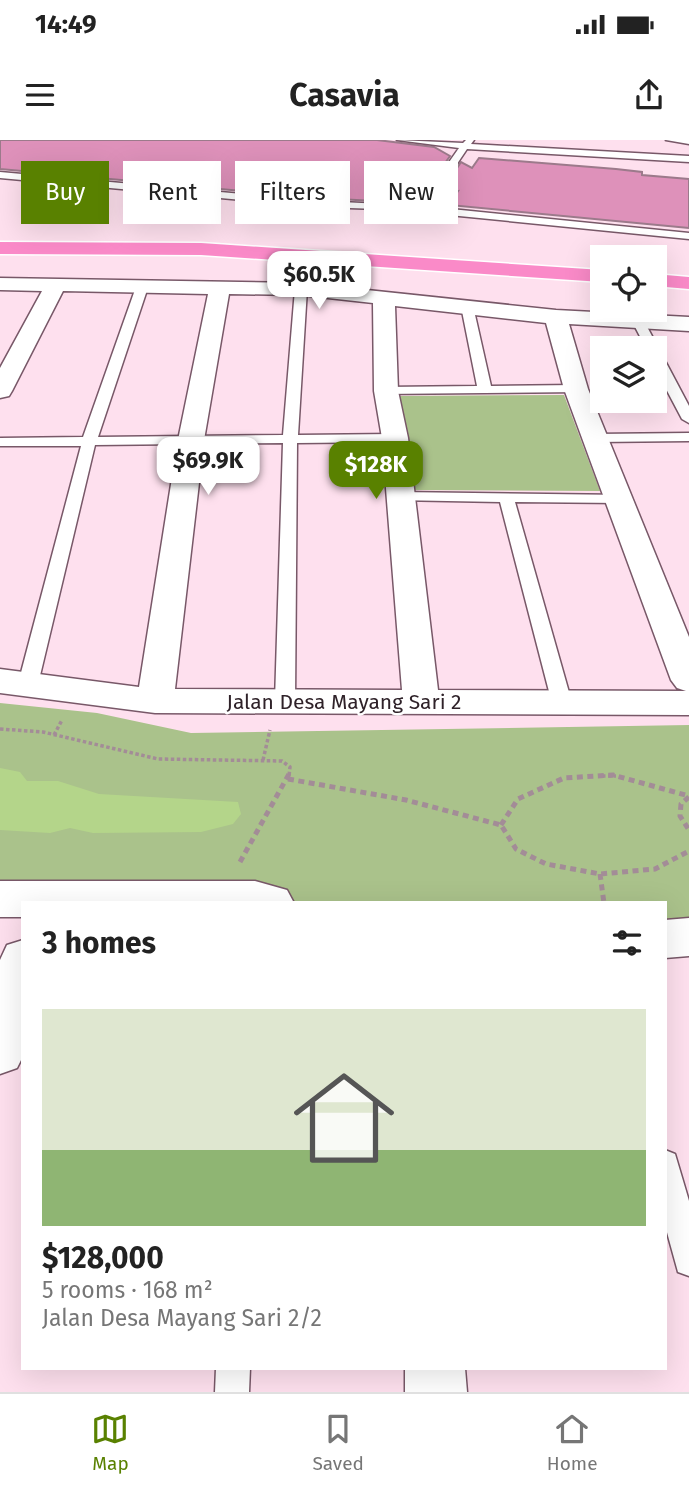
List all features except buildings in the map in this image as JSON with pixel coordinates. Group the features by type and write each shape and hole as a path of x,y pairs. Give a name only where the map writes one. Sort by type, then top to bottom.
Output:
{"highway":[{"path":"0,230 209,233 590,258"},
{"path":"0,248 201,249 590,275"},
{"path":"667,264 689,265"},
{"path":"667,281 689,283"}],"street":[{"path":"0,284 301,289 590,319"},
{"path":"0,391 55,286"},
{"path":"155,701 191,440 220,287"},
{"path":"384,297 386,391 395,438 421,702"},
{"path":"556,317 576,389 689,680"},
{"path":"655,322 689,324"},
{"name":"Jalan Desa Mayang Sari 2","path":"14,682 155,701 689,704"},
{"path":"25,900 255,893"},
{"path":"667,939 689,937"},
{"path":"0,1052 21,967"},
{"path":"435,1370 436,1392"}],"lane":[{"path":"401,140 689,159"},
{"path":"670,140 689,141"},
{"path":"455,161 468,143"},
{"path":"0,175 364,206"},
{"path":"458,211 689,236"},
{"path":"14,682 89,442 142,287"},
{"path":"285,701 290,439 301,289"},
{"path":"467,306 485,390"},
{"path":"667,378 689,419"},
{"path":"386,391 576,389"},
{"path":"596,438 689,437"},
{"path":"0,442 395,438"},
{"path":"400,496 620,498"},
{"path":"506,497 562,703"},
{"path":"667,1172 689,1261"},
{"path":"232,1392 233,1370"}],"path":[{"path":"0,729 43,732 158,759 282,761 290,767 288,779 255,893"},
{"path":"501,825 518,799 564,778 613,775 689,796 681,804 680,816 689,830"},
{"path":"288,779 406,800 501,825 516,849 546,864 600,874 655,869 689,851"},
{"path":"600,874 604,901"}],"shaded area":[{"path":"564,395 600,491 411,490 400,396"},
{"path":"0,703 97,713 191,733 689,725 689,942 667,943 667,901 234,901 0,893"},
{"path":"0,768 20,772 27,781 58,781 99,794 238,802 241,814 233,824 201,832 93,833 70,828 50,833 0,830"}]}
